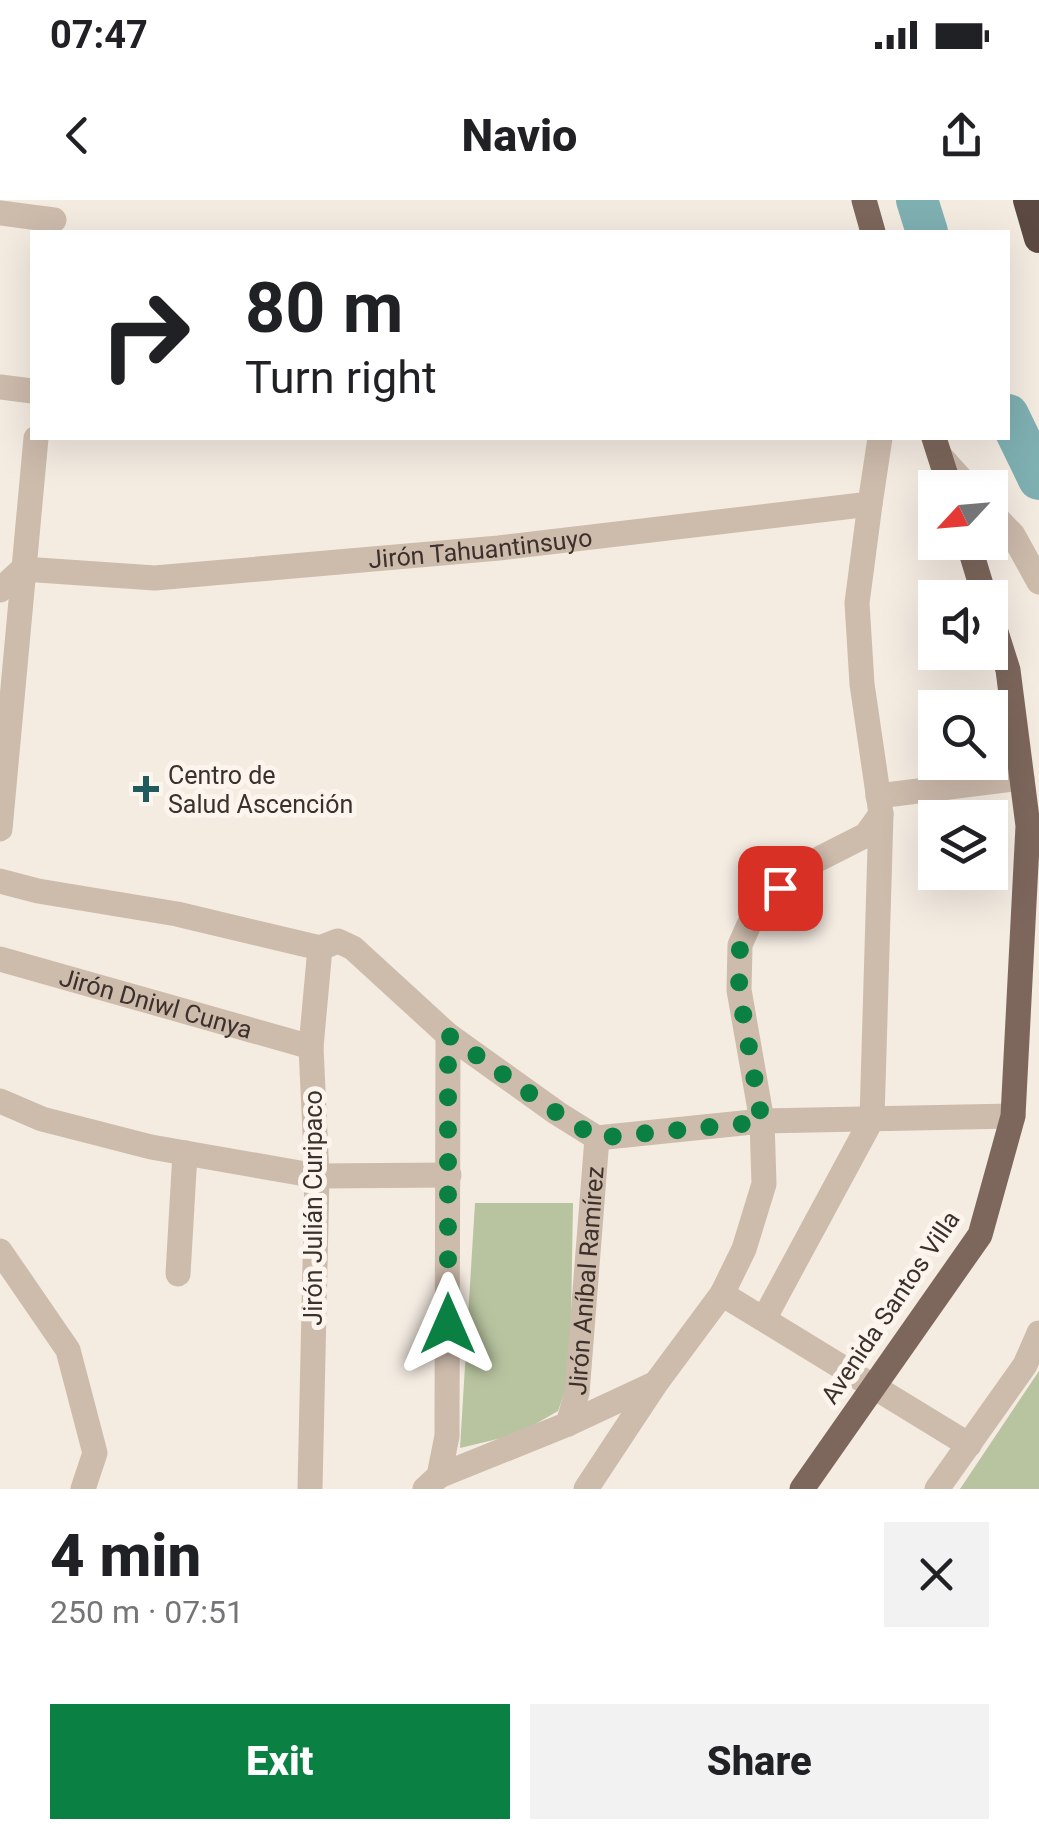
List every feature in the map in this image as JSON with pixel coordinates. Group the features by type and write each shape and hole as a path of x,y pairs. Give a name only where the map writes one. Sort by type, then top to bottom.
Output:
{"highway":[{"path":"1028,200 1039,238"}],"main road":[{"path":"864,200 872,230"},
{"name":"Avenida Santos Villa","path":"802,1489 980,1235 1014,1116 1028,826 1008,670"}],"street":[{"path":"0,213 54,218"},
{"path":"0,387 30,391"},
{"path":"0,829 36,440"},
{"path":"764,1320 872,1119 880,805 862,684 856,603 880,440"},
{"path":"937,447 954,470"},
{"name":"Jirón Tahuantinsuyo","path":"23,570 154,578 498,548 870,504"},
{"path":"1008,531 1039,582"},
{"path":"0,590 23,570"},
{"path":"880,805 1022,778"},
{"path":"586,1489 656,1383 722,1294 744,1249 764,1184 762,1122 739,990 740,945 755,911 806,866 866,835 880,805"},
{"path":"0,881 354,948 448,1035 597,1138 762,1122 1014,1116"},
{"name":"Jirón Julián Curipaco","path":"310,1489 316,1176 311,1047 329,944"},
{"name":"Jirón Dniwl Cunya","path":"0,959 311,1047"},
{"path":"432,1482 447,1436 448,1035"},
{"path":"0,1101 42,1119 151,1147 316,1176 449,1176"},
{"name":"Jirón Aníbal Ramírez","path":"568,1424 578,1393 597,1138"},
{"path":"178,1274 184,1152"},
{"path":"0,1251 68,1350 95,1453 83,1489"},
{"path":"722,1294 968,1445"},
{"path":"937,1489 1025,1365 1039,1333"},
{"path":"432,1482 656,1383"}],"green space":[{"path":"475,1203 573,1203 570,1377 558,1411 518,1434 460,1448"},
{"path":"1039,1371 1039,1489 960,1489"}],"waterway":[{"path":"917,200 926,230"},
{"path":"1010,419 1039,479"}],"place":[{"name":"Centro de Salud Ascención","path":"146,789"}],"route":[{"path":"448,1324 448,1035 597,1138 762,1122 739,990 740,945 755,911 780,888"}]}
